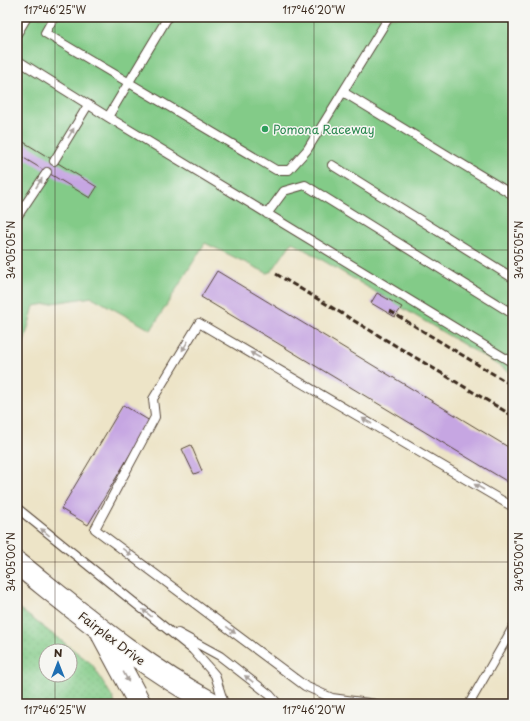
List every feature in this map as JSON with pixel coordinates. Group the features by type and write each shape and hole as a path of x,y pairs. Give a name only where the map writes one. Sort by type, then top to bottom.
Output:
{"street":[{"name":"Fairplex Drive","path":"17,563 100,630 177,684 213,704"},
{"path":"100,630 140,704"}],"lane":[{"path":"17,34 27,17"},
{"path":"54,17 45,33 276,170 288,170 307,150 389,17"},
{"path":"108,117 128,81 168,17"},
{"path":"17,60 88,105 513,363"},
{"path":"343,92 513,195"},
{"path":"54,161 88,105"},
{"path":"332,165 513,278"},
{"path":"17,217 47,172"},
{"path":"267,214 284,191 305,185 513,314"},
{"path":"376,704 332,698 305,686 95,529 155,417 153,399 199,323 513,507"},
{"path":"17,508 193,650 215,675 224,704"},
{"path":"159,623 220,656 270,695 278,704"},
{"path":"469,704 510,639 513,628"}],"green space":[{"name":"Pomona Raceway","path":"17,17 513,17 513,374 292,242 272,271 267,273 205,243 151,330 92,297 34,306 17,367"},
{"path":"17,607 64,643 38,643 38,683 78,683 78,653 92,664 113,698 115,704 17,704"}],"building":[{"path":"17,138 97,187 90,198 17,154"},
{"path":"217,271 513,450 513,485 201,297"},
{"path":"377,293 402,307 395,317 371,303"},
{"path":"123,405 150,421 88,525 61,509"},
{"path":"191,445 202,471 194,474 182,449"}],"railway":[{"path":"276,274 513,416"},
{"path":"390,311 513,386"}],"place":[{"name":"Pomona Raceway","path":"265,129"}]}
